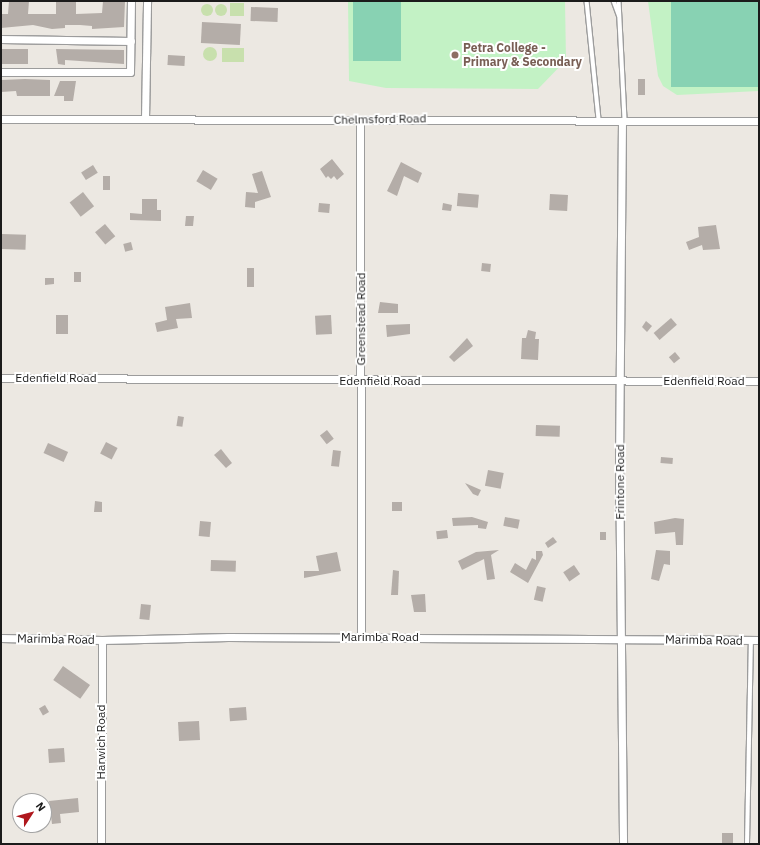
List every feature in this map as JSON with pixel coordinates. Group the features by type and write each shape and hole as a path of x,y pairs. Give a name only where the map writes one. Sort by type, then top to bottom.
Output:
{"street":[{"path":"1,72 130,72 131,1"},
{"path":"145,119 147,1"},
{"path":"1,39 131,41"},
{"name":"Chelmsford Road","path":"1,119 759,121"},
{"name":"Greenstead Road","path":"360,120 361,638"},
{"name":"Frintone Road","path":"623,844 620,380 624,121"},
{"name":"Edenfield Road","path":"1,378 361,381 759,381"},
{"name":"Marimba Road","path":"1,638 102,640 170,638 621,638 759,640"},
{"name":"Harwich Road","path":"101,844 102,640"}],"lane":[{"path":"587,1 599,120"},
{"path":"614,1 620,20"},
{"path":"620,1 624,121"},
{"path":"747,844 751,640"}],"green space":[{"path":"348,1 565,1 566,60 538,89 386,88 349,81"},
{"path":"353,1 401,1 401,61 353,61"},
{"path":"648,1 759,1 759,91 677,95 663,86 658,76"},
{"path":"671,1 759,1 759,87 671,87"},
{"path":"230,3 244,3 244,16 230,16"},
{"path":"209,4 212,5 212,15 205,16 202,15 201,8 202,5"},
{"path":"223,4 226,5 226,15 219,16 216,15 215,8 216,5"},
{"path":"207,47 213,47 217,51 217,57 213,61 207,61 203,57 203,51"},
{"path":"222,48 244,48 244,62 222,62"}],"building":[{"path":"9,1 29,1 28,14 56,14 56,1 76,1 76,14 102,13 103,1 125,1 124,27 92,29 92,26 65,25 65,28 52,29 33,25 1,28 1,14 8,14"},
{"path":"251,7 278,8 277,22 251,21"},
{"path":"202,22 241,24 240,45 201,43"},
{"path":"1,49 28,49 28,64 1,64"},
{"path":"56,49 124,50 124,64 65,60 65,65 58,64"},
{"path":"168,55 185,56 184,66 167,65"},
{"path":"638,79 645,79 645,95 638,95"},
{"path":"1,80 50,80 50,96 17,96 16,91 1,92"},
{"path":"60,81 76,81 73,101 64,101 64,96 54,96"},
{"path":"332,159 344,174 337,180 334,176 331,179 328,176 326,178 320,169"},
{"path":"401,162 422,173 418,183 404,176 397,196 387,191"},
{"path":"93,165 98,173 86,180 81,172"},
{"path":"203,170 218,179 211,190 196,181"},
{"path":"262,171 271,197 255,202 255,208 245,207 246,192 258,193 252,174"},
{"path":"103,176 110,176 110,190 103,190"},
{"path":"83,192 94,206 81,217 70,202"},
{"path":"458,193 479,195 478,208 457,206"},
{"path":"550,194 568,195 567,211 549,210"},
{"path":"142,199 157,199 157,210 161,210 161,221 130,220 130,213 142,214"},
{"path":"319,203 330,204 329,213 318,212"},
{"path":"443,203 452,205 451,211 442,210"},
{"path":"186,216 194,216 193,226 185,226"},
{"path":"105,224 115,236 105,245 95,232"},
{"path":"716,225 720,249 703,250 702,245 689,250 686,242 699,237 698,227"},
{"path":"2,234 26,235 25,250 1,249"},
{"path":"131,242 133,250 125,252 123,244"},
{"path":"482,263 491,264 490,272 481,271"},
{"path":"247,268 254,268 254,287 247,287"},
{"path":"74,272 81,272 81,282 74,282"},
{"path":"45,278 54,278 54,284 45,285"},
{"path":"380,302 398,304 398,313 378,313"},
{"path":"190,303 192,318 176,319 178,328 157,332 155,323 167,320 165,307"},
{"path":"56,315 68,315 68,334 56,334"},
{"path":"331,315 332,334 316,335 315,316"},
{"path":"671,318 677,325 660,340 654,333"},
{"path":"646,321 652,326 647,332 642,327"},
{"path":"410,324 410,334 387,337 386,325"},
{"path":"528,330 536,332 535,339 539,339 538,360 521,359 522,338 526,338"},
{"path":"467,338 473,346 454,362 449,357"},
{"path":"675,352 680,358 674,363 669,357"},
{"path":"178,416 184,417 182,427 176,426"},
{"path":"536,425 560,426 560,437 536,436"},
{"path":"327,430 334,439 327,444 320,436"},
{"path":"106,442 118,448 112,459 100,454"},
{"path":"48,443 68,452 64,462 44,453"},
{"path":"221,449 232,463 226,468 214,455"},
{"path":"333,450 341,451 339,467 331,466"},
{"path":"661,457 673,458 672,464 660,463"},
{"path":"488,470 504,473 501,489 485,486"},
{"path":"465,483 481,490 478,496 473,494"},
{"path":"95,501 102,502 102,512 94,512"},
{"path":"392,502 402,502 402,511 392,511"},
{"path":"472,517 488,522 486,529 478,528 478,525 453,526 452,518"},
{"path":"505,517 520,520 518,529 503,526"},
{"path":"675,518 684,519 683,545 676,545 675,532 655,534 654,522"},
{"path":"200,521 211,522 210,537 199,536"},
{"path":"447,530 448,538 437,539 436,531"},
{"path":"600,532 606,532 606,540 600,540"},
{"path":"553,537 557,542 548,548 545,543"},
{"path":"499,550 491,555 495,579 487,580 484,559 462,570 458,561 476,552"},
{"path":"656,550 670,551 670,565 664,564 659,581 651,579"},
{"path":"536,551 542,551 543,555 528,583 510,572 515,563 526,570 532,558 536,560"},
{"path":"337,552 341,571 304,578 304,571 319,571 316,556"},
{"path":"211,560 236,561 236,572 211,571"},
{"path":"574,565 580,574 569,581 563,572"},
{"path":"393,570 399,571 398,595 391,595"},
{"path":"537,586 546,588 543,602 534,600"},
{"path":"425,594 426,612 414,612 411,595"},
{"path":"141,604 151,605 149,620 139,619"},
{"path":"63,666 90,685 80,699 53,680"},
{"path":"45,705 49,712 43,715 39,708"},
{"path":"246,707 247,720 230,721 229,708"},
{"path":"199,721 200,740 179,741 178,722"},
{"path":"64,748 65,762 49,763 48,749"},
{"path":"78,798 79,812 60,814 61,823 52,824 52,801"},
{"path":"722,833 733,833 733,844 722,844"}],"place":[{"name":"Petra College - Primary & Secondary","path":"455,55"}]}
